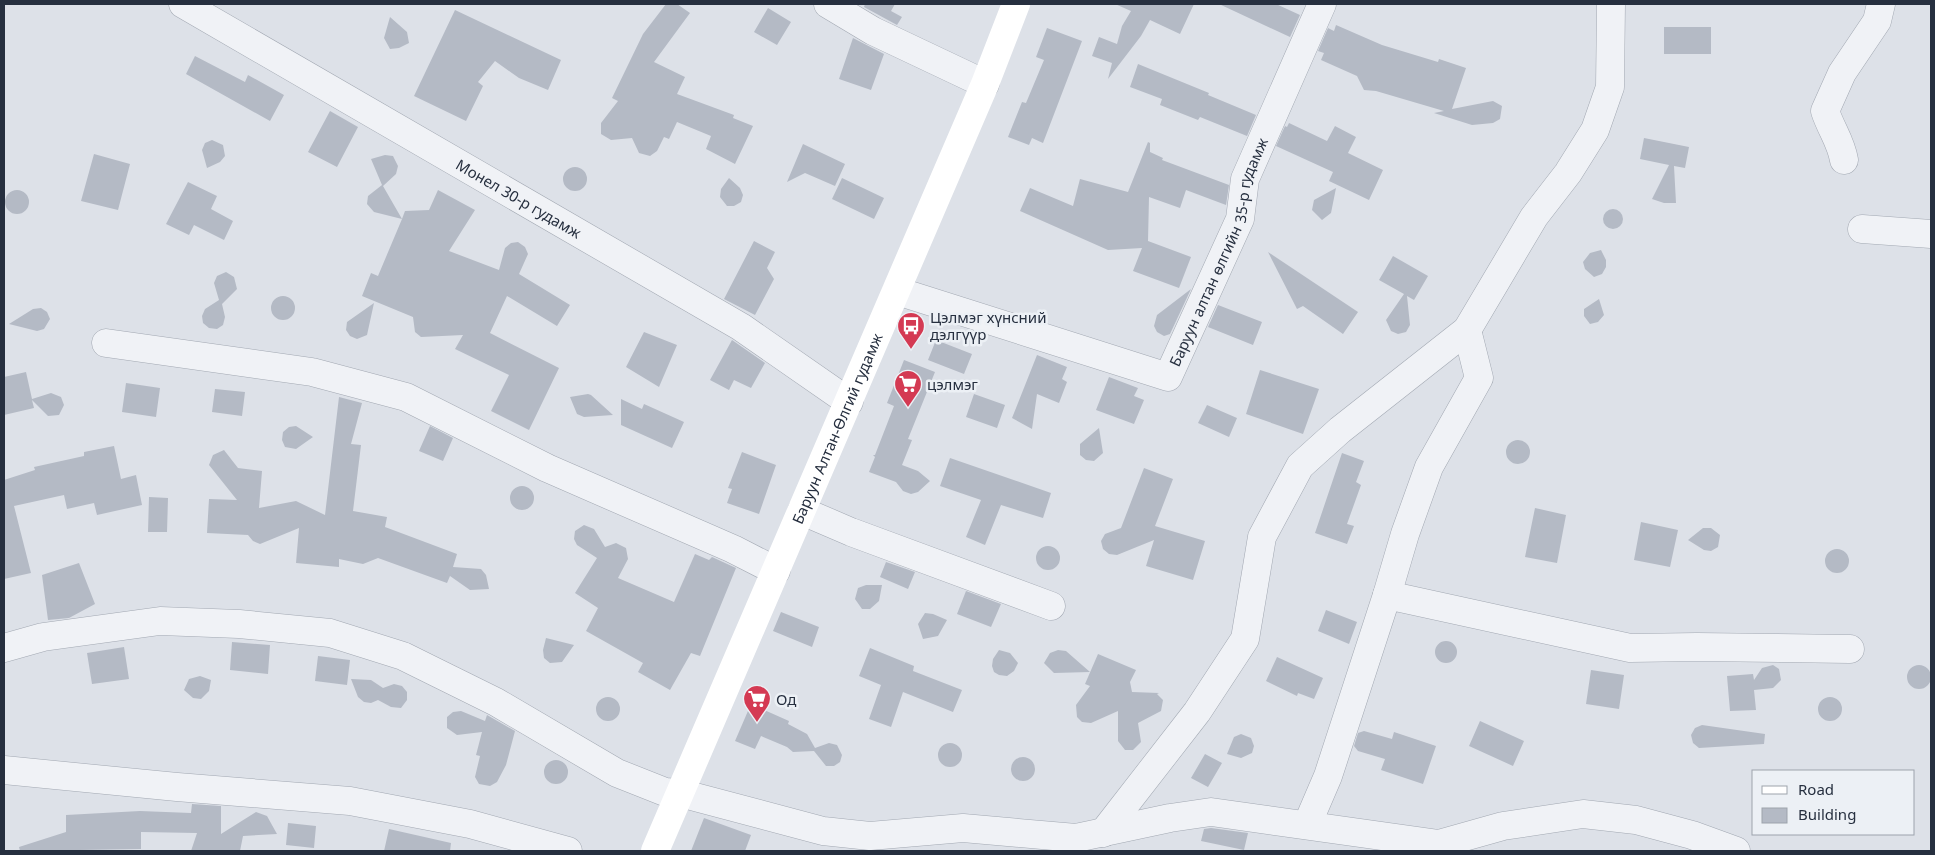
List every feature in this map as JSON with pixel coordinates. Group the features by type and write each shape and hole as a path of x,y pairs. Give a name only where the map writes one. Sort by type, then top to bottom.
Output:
{"main road":[{"name":"Баруун Алтан-Өлгий гудамж","path":"654,851 897,291 985,84 1016,4"}],"street":[{"name":"Монел 30-р гудамж","path":"182,4 740,327 849,402"},
{"path":"828,4 873,31 985,84"},
{"name":"Баруун алтан өлгийн 35-р гудамж","path":"897,291 1168,377 1240,220 1245,179 1322,4"},
{"path":"1103,832 1197,712 1245,639 1262,537 1300,466 1340,430 1467,330 1534,217 1568,173 1596,130 1610,87 1611,4"},
{"path":"1844,160 1841,144 1832,133 1825,112 1842,73 1877,21 1880,4"},
{"path":"1862,230 1931,234"},
{"path":"1307,826 1328,776 1387,596 1405,534 1429,467 1479,378 1467,330"},
{"path":"106,343 312,372 406,397 547,468 733,549 776,571"},
{"path":"802,511 851,532 1051,606"},
{"path":"1387,596 1630,648 1850,649"},
{"path":"4,648 42,637 160,621 239,624 330,632 403,656 496,702 617,773 665,792 680,793 823,831 870,836 963,828 1076,845 1103,832 1211,812 1439,844 1503,826 1583,814 1636,820 1692,835 1736,851"},
{"path":"4,770 186,788 350,801 470,824 568,851"}],"building":[{"path":"666,4 677,4 690,13 654,62 685,77 677,94 734,115 733,118 753,126 735,164 706,149 711,136 677,122 669,139 664,137 657,151 650,156 639,153 632,138 611,140 601,134 601,123 618,101 612,98 643,34"},
{"path":"865,4 895,4 891,11 902,17 897,25 864,7"},
{"path":"1115,4 1194,4 1180,34 1150,20 1141,36 1108,79 1112,63 1092,56 1099,37 1117,44 1122,26 1131,11"},
{"path":"1219,4 1276,4 1300,15 1290,37"},
{"path":"768,8 791,22 777,45 754,32"},
{"path":"455,10 561,60 548,90 519,78 495,61 478,82 483,86 466,121 414,96"},
{"path":"390,17 407,32 409,43 399,48 390,49 384,38"},
{"path":"1336,25 1382,45 1438,62 1439,59 1466,68 1452,109 1493,101 1502,106 1500,119 1493,123 1472,125 1434,113 1444,111 1376,91 1364,90 1357,76 1321,60 1324,53 1318,51 1328,28 1334,31"},
{"path":"1664,27 1711,27 1711,54 1664,54"},
{"path":"1047,28 1082,41 1043,143 1032,138 1029,145 1008,137 1022,102 1026,103 1044,60 1036,57"},
{"path":"853,38 884,54 871,90 839,79"},
{"path":"195,56 245,82 248,75 284,95 270,121 186,74"},
{"path":"1138,64 1209,93 1208,95 1256,115 1247,136 1200,117 1198,120 1160,105 1162,99 1130,87"},
{"path":"330,111 358,127 337,167 308,152"},
{"path":"1289,123 1327,141 1335,126 1356,137 1348,153 1383,170 1369,200 1329,181 1333,172 1276,146 1285,126 1287,127"},
{"path":"1644,138 1689,147 1685,168 1674,166 1676,203 1664,203 1652,199 1669,165 1640,159"},
{"path":"212,140 223,145 225,156 220,162 207,168 202,150 205,143"},
{"path":"1148,142 1150,143 1150,152 1163,158 1162,160 1229,185 1226,205 1186,190 1180,208 1149,197 1148,241 1191,257 1179,288 1133,271 1142,248 1108,250 1020,211 1030,188 1073,206 1080,179 1128,192"},
{"path":"803,144 845,164 835,186 805,173 787,182"},
{"path":"94,154 130,164 118,210 81,201"},
{"path":"385,155 393,156 398,166 396,174 383,186 402,219 374,212 367,204 368,196 382,185 371,159"},
{"path":"575,167 580,168 586,174 586,184 580,190 575,191 570,190 564,184 563,179 564,174 570,168"},
{"path":"729,178 740,188 743,195 741,202 734,206 727,206 720,197 721,189"},
{"path":"842,178 884,198 874,219 832,199"},
{"path":"188,182 217,196 211,209 233,221 224,240 194,225 189,235 166,224"},
{"path":"1336,188 1331,213 1322,220 1312,210 1314,200"},
{"path":"17,190 25,194 29,202 25,210 17,214 9,210 5,202 9,194"},
{"path":"438,190 475,210 449,251 499,270 505,248 511,243 518,242 525,247 528,254 519,274 570,305 557,326 507,296 490,333 559,368 529,430 491,411 509,375 455,349 463,335 421,337 415,332 413,317 362,296 371,273 378,276 405,211 429,210"},
{"path":"1613,209 1620,212 1623,219 1620,226 1613,229 1606,226 1603,219 1606,212"},
{"path":"754,241 775,252 767,268 774,279 755,315 724,299"},
{"path":"1601,250 1606,260 1606,267 1602,274 1594,277 1585,269 1583,262 1590,253"},
{"path":"1268,252 1358,312 1343,334 1303,306 1297,309"},
{"path":"1393,256 1428,276 1414,300 1407,296 1410,325 1406,332 1398,334 1391,331 1386,320 1404,294 1379,280"},
{"path":"226,272 234,277 237,289 222,304 225,317 223,325 217,329 209,328 203,323 202,316 205,309 219,300 214,283 217,276"},
{"path":"1191,289 1170,334 1164,336 1157,332 1154,326 1157,315"},
{"path":"283,296 291,300 295,308 291,316 283,320 275,316 271,308 275,300"},
{"path":"1599,299 1604,315 1598,322 1590,324 1584,316 1584,309"},
{"path":"374,303 367,335 357,339 350,336 346,330 347,322"},
{"path":"1218,305 1262,322 1253,345 1208,327"},
{"path":"41,308 47,312 50,319 44,329 37,331 9,324 33,309"},
{"path":"644,332 677,345 659,387 626,367"},
{"path":"732,340 765,363 751,388 734,380 729,390 710,380"},
{"path":"936,340 972,354 964,374 928,360"},
{"path":"1037,355 1067,367 1062,379 1067,382 1059,403 1037,394 1032,429 1012,418"},
{"path":"904,360 935,372 908,439 912,440 902,465 918,471 930,481 918,492 911,494 903,491 896,482 869,472 875,457 873,455 875,455 894,406 887,403"},
{"path":"1260,370 1319,389 1303,434 1246,414"},
{"path":"26,372 32,399 51,393 61,397 64,405 59,415 48,416 32,400 34,408 4,415 4,377"},
{"path":"1109,377 1138,388 1134,396 1144,400 1134,424 1096,410"},
{"path":"126,383 160,388 156,417 122,412"},
{"path":"215,389 245,392 242,416 212,412"},
{"path":"588,394 613,415 584,417 577,414 570,397"},
{"path":"974,394 1005,405 997,428 966,417"},
{"path":"339,397 362,403 351,444 361,445 353,511 387,517 385,527 457,554 453,567 481,569 486,575 489,589 470,590 450,576 447,583 378,558 363,564 339,559 339,567 296,563 299,528 260,544 253,541 248,535 207,533 209,499 237,500 209,465 213,455 224,450 238,468 262,471 259,508 296,501 325,515"},
{"path":"621,399 642,409 644,404 684,422 672,448 621,425"},
{"path":"1207,405 1237,418 1229,437 1198,423"},
{"path":"296,426 313,437 296,449 285,447 282,440 283,432 289,427"},
{"path":"430,426 453,438 443,461 419,451"},
{"path":"1099,428 1103,453 1094,461 1086,460 1080,455 1080,444"},
{"path":"1518,440 1526,444 1530,452 1526,460 1518,464 1510,460 1506,452 1510,444"},
{"path":"114,446 121,479 136,475 142,505 97,515 94,503 67,509 64,495 14,506 31,573 4,579 4,480 35,470 34,467 84,456 84,452"},
{"path":"742,452 776,465 759,514 727,503 732,489 728,488"},
{"path":"1342,453 1364,461 1356,482 1361,485 1347,524 1354,526 1347,544 1315,533"},
{"path":"950,458 1051,493 1043,518 1001,505 985,545 966,537 981,500 940,486"},
{"path":"1144,468 1173,479 1155,526 1205,541 1193,580 1146,566 1154,540 1117,555 1109,554 1103,549 1101,541 1105,534 1121,528"},
{"path":"522,486 530,490 534,498 530,506 522,510 514,506 510,498 514,490"},
{"path":"149,497 168,498 167,532 148,532"},
{"path":"1535,508 1566,515 1557,563 1525,557"},
{"path":"1641,522 1678,530 1670,567 1634,560"},
{"path":"584,525 594,529 605,547 616,543 626,548 628,559 618,578 674,602 695,554 709,560 712,557 736,568 700,656 691,653 670,690 638,672 643,663 586,631 598,608 575,593 597,558 577,545 574,539 575,531"},
{"path":"1703,528 1711,528 1720,535 1718,547 1711,551 1704,550 1688,540"},
{"path":"1048,546 1057,549 1060,558 1057,567 1048,570 1039,567 1036,558 1039,549"},
{"path":"1837,549 1845,553 1849,561 1845,569 1837,573 1829,569 1825,561 1829,553"},
{"path":"886,562 915,572 908,589 880,577"},
{"path":"79,563 95,604 69,618 48,620 42,575"},
{"path":"866,585 882,585 879,601 870,609 862,609 855,599 858,588"},
{"path":"966,591 1001,604 991,627 957,614"},
{"path":"1326,610 1357,622 1349,644 1318,631"},
{"path":"781,612 819,627 812,647 773,631"},
{"path":"925,613 947,620 938,636 923,639 918,624"},
{"path":"546,638 574,645 562,662 550,663 544,658 543,650"},
{"path":"1446,641 1454,644 1457,652 1454,660 1446,663 1438,660 1435,652 1438,644"},
{"path":"232,642 270,645 268,674 230,670"},
{"path":"124,647 129,679 92,684 87,653"},
{"path":"870,648 914,666 913,671 962,690 953,712 903,692 891,727 869,719 881,685 859,676"},
{"path":"999,650 1010,653 1018,663 1014,671 1007,676 994,672 992,666 993,659"},
{"path":"1058,650 1066,651 1090,672 1054,673 1044,663 1050,653"},
{"path":"1098,654 1136,670 1130,682 1132,692 1159,693 1157,694 1163,700 1161,711 1138,723 1141,742 1133,750 1125,750 1118,741 1118,711 1091,723 1082,722 1077,717 1076,705 1090,686 1085,684"},
{"path":"318,656 350,660 347,685 315,681"},
{"path":"1277,657 1323,678 1314,699 1298,693 1297,696 1266,681"},
{"path":"1773,665 1779,669 1781,680 1773,688 1754,690 1756,710 1730,711 1727,676 1753,674 1754,680 1762,668"},
{"path":"1919,665 1927,669 1931,677 1927,685 1919,689 1911,685 1907,677 1911,669"},
{"path":"1591,670 1624,675 1619,709 1586,704"},
{"path":"200,676 211,680 209,691 201,699 193,698 184,690 189,679"},
{"path":"351,679 371,680 383,688 394,684 402,686 407,692 407,700 401,708 391,707 378,700 371,703 364,702 358,697"},
{"path":"608,697 613,698 619,704 619,714 613,720 608,721 603,720 597,714 596,709 597,704 603,698"},
{"path":"1830,697 1838,701 1842,709 1838,717 1830,721 1822,717 1818,709 1822,701"},
{"path":"751,704 789,721 788,724 807,734 815,748 829,743 837,745 842,755 840,762 834,766 826,766 814,751 793,752 787,747 761,736 755,749 735,741"},
{"path":"461,711 485,721 487,715 515,731 506,765 497,782 490,786 479,784 475,777 480,756 476,755 482,732 457,735 447,728 447,717 453,712"},
{"path":"1480,721 1524,741 1513,766 1469,746"},
{"path":"1702,725 1765,734 1764,744 1699,748 1693,743 1691,735 1695,728"},
{"path":"1364,731 1392,739 1394,732 1436,746 1423,784 1381,770 1385,759 1358,751 1354,746 1358,733"},
{"path":"1241,734 1251,738 1254,746 1252,753 1241,758 1227,754 1234,737"},
{"path":"950,743 959,746 962,755 959,764 950,767 941,764 938,755 941,746"},
{"path":"1205,754 1222,763 1208,787 1191,778"},
{"path":"1023,757 1032,760 1035,769 1032,778 1023,781 1014,778 1011,769 1014,760"},
{"path":"556,760 565,763 568,772 565,781 556,784 547,781 544,772 547,763"},
{"path":"192,804 221,806 221,834 256,812 267,816 277,834 243,836 240,851 191,851 197,833 141,832 141,849 20,851 19,847 66,832 66,815 140,811 191,813"},
{"path":"704,818 751,835 745,851 691,851"},
{"path":"288,823 316,826 314,848 286,845"},
{"path":"1211,828 1248,833 1244,850 1201,841 1204,829"},
{"path":"389,829 451,843 450,851 384,851"}],"place":[{"name":"Цэлмэг хүнсний дэлгүүр","path":"911,350"},
{"name":"цэлмэг","path":"908,408"},
{"name":"Од","path":"757,723"}]}
